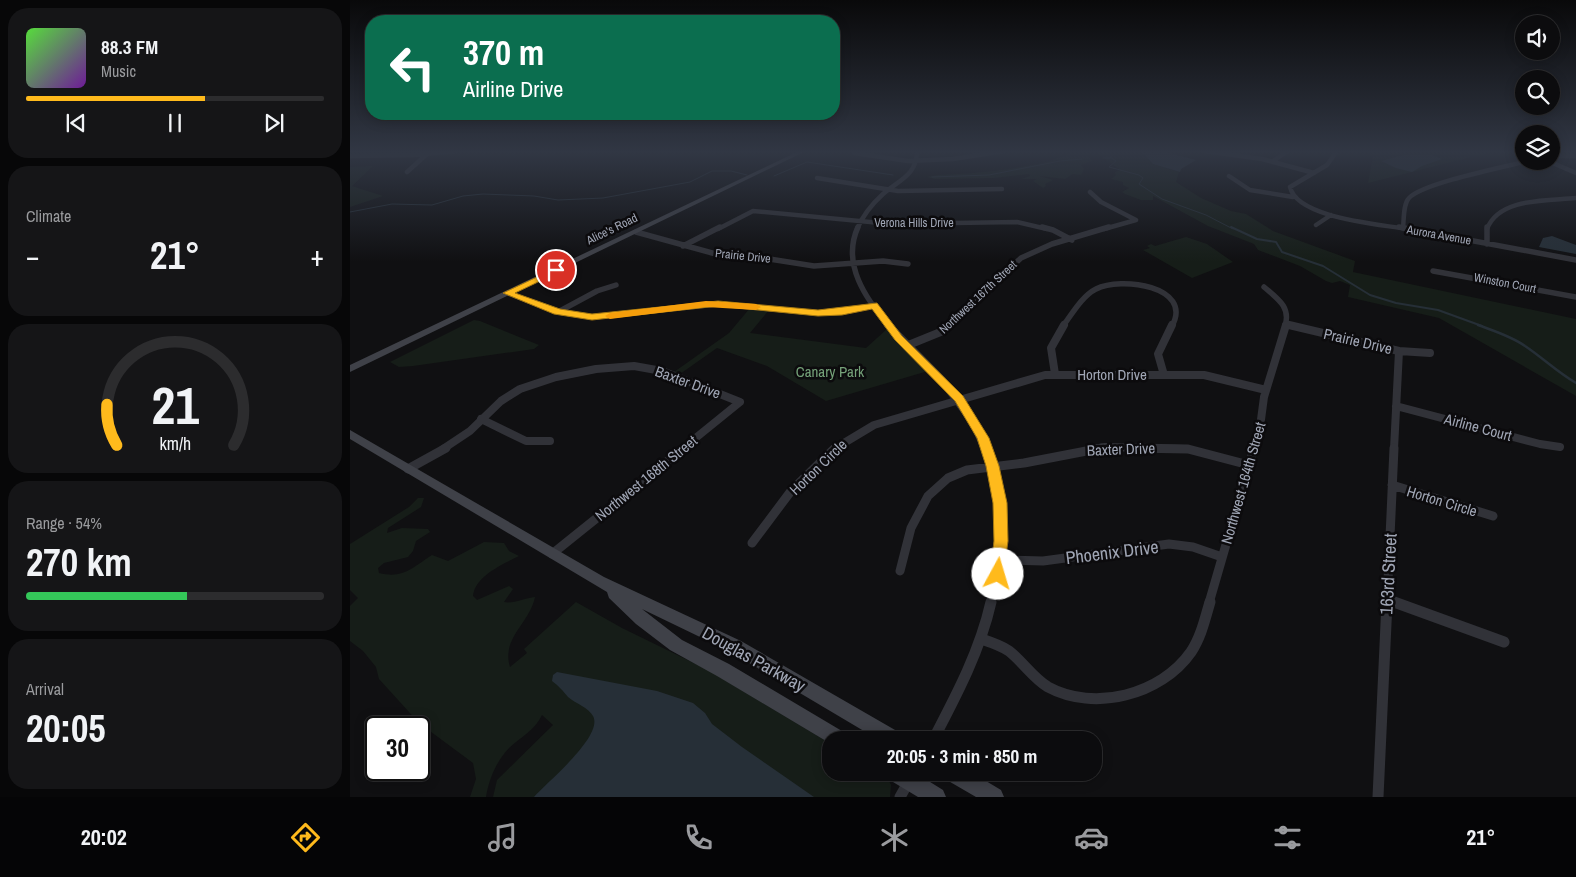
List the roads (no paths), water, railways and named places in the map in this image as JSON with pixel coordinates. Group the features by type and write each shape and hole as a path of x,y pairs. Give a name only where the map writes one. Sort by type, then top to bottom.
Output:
{"main road":[{"name":"Alice's Road","path":"350,369 726,188"},
{"name":"Douglas Parkway","path":"350,434 608,586 735,646 881,731"},
{"name":"Douglas Parkway","path":"608,586 642,619 676,645 724,670 826,731"},
{"path":"905,781 936,797"},
{"path":"967,781 994,797"}],"street":[{"path":"877,188 888,190 1002,189"},
{"path":"890,188 860,222 852,245 853,263 860,285 906,346 959,399 983,438 993,466 1001,521 1000,560 995,590 981,639 961,687 938,731"},
{"path":"1247,188 1293,196"},
{"path":"1291,188 1293,196"},
{"path":"1403,228 1406,202 1416,193 1426,188"},
{"name":"Northwest 167th Street","path":"906,346 943,331 1015,261 1037,250 1136,220 1101,202 1090,192"},
{"name":"Aurora Avenue","path":"1293,196 1304,205 1331,215 1576,260"},
{"path":"1487,244 1486,227 1498,214 1532,202 1576,198"},
{"name":"Verona Hills Drive","path":"683,246 753,211 860,222 923,225 1017,222 1044,227 1072,240"},
{"path":"1316,225 1331,215"},
{"name":"Prairie Drive","path":"636,232 723,256 763,258 804,265 884,261 908,264"},
{"name":"Winston Court","path":"1433,271 1471,276 1576,297"},
{"path":"1054,374 1051,352 1052,342 1089,294 1097,288 1114,284 1142,285 1167,296 1176,309 1175,317 1158,349 1158,358 1164,375"},
{"path":"558,312 596,292 616,285"},
{"name":"Northwest 164th Street","path":"981,639 1000,646 1011,653 1048,687 1075,697 1103,699 1143,688 1166,677 1184,662 1197,643 1262,420 1266,390 1288,311 1284,304 1264,287"},
{"path":"508,293 558,312 580,316 607,316 718,304 824,313 874,305"},
{"name":"Prairie Drive","path":"1285,324 1399,351 1430,353"},
{"name":"163rd Street","path":"1378,797 1399,351"},
{"name":"Baxter Drive","path":"408,469 461,437 504,398 543,380 571,373 636,367 661,371 740,402"},
{"name":"Horton Drive","path":"959,399 1022,380 1054,374 1215,377 1266,390"},
{"name":"Horton Circle","path":"752,544 790,492 839,444 874,425 959,399"},
{"name":"Northwest 168th Street","path":"552,554 740,402"},
{"name":"Airline Court","path":"1396,406 1540,444 1560,447"},
{"path":"481,419 526,441 550,440"},
{"name":"Baxter Drive","path":"900,571 911,528 924,503 934,489 958,474 993,466 1031,462 1104,447 1188,449 1249,464"},
{"name":"Horton Circle","path":"1392,486 1493,516"},
{"name":"Phoenix Drive","path":"1000,560 1043,561 1169,544 1192,547 1222,557"},
{"path":"1386,599 1504,642"}],"waterway":[{"path":"350,212 392,204 432,205 463,196 483,194 534,196 558,200 603,198 656,188"},
{"path":"1145,188 1162,199 1206,215 1233,229"},
{"path":"1231,227 1257,239 1276,242 1282,252 1323,266 1370,295 1396,303 1438,310 1482,326"},
{"path":"1478,325 1520,342 1576,383"}],"park label":[{"name":"Canary Park","path":"830,371"}]}
